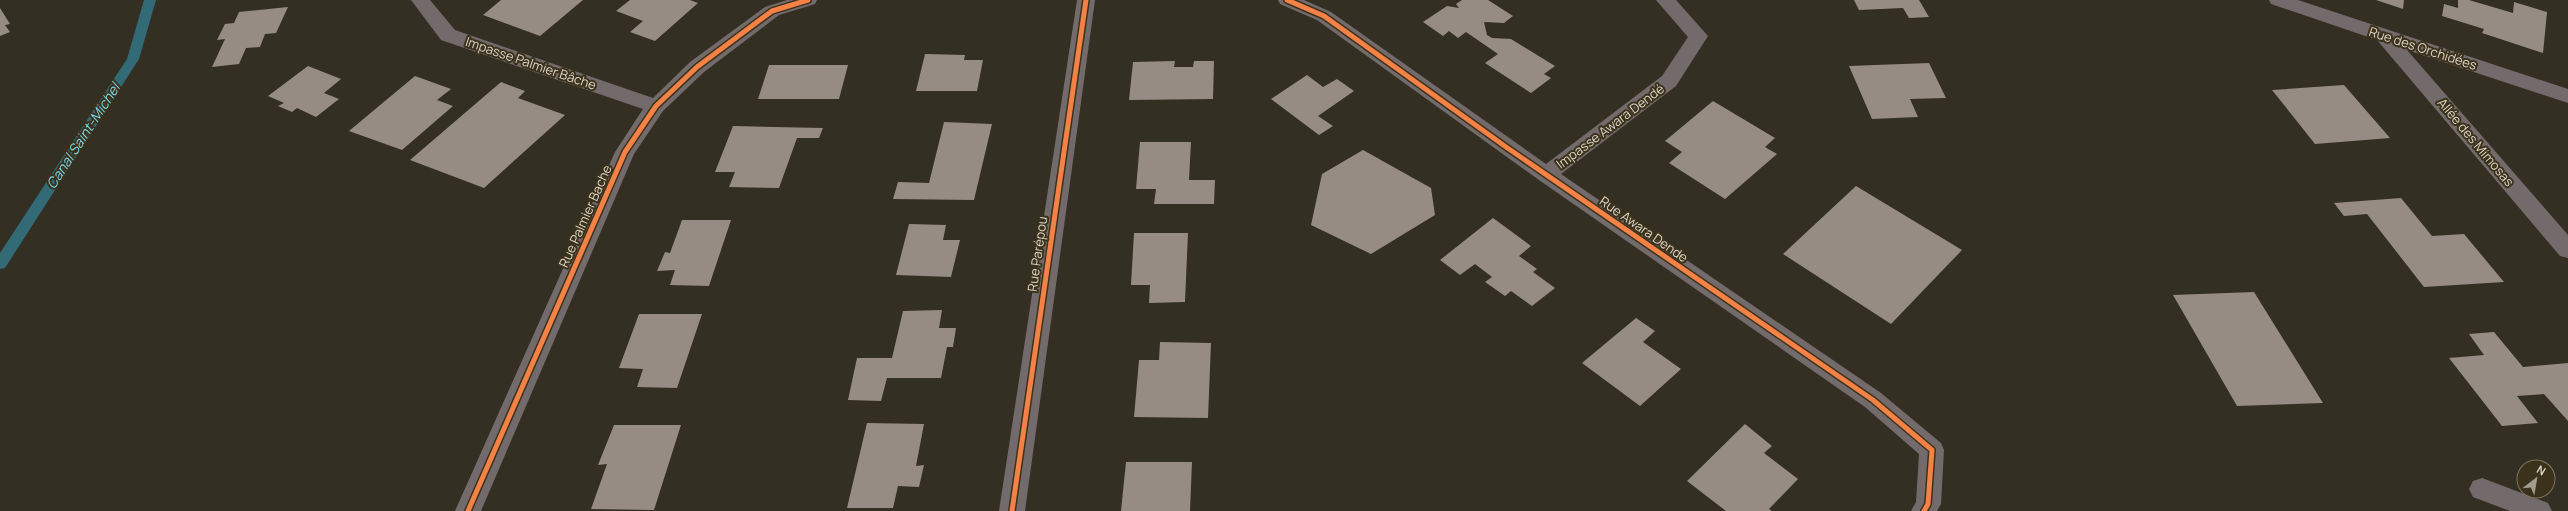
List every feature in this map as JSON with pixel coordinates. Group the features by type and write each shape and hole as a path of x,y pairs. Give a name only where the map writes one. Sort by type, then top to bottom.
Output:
{"street":[{"name":"Impasse Palmier Bâche","path":"420,0 448,35 656,106"},
{"name":"Rue Palmier Bache","path":"468,511 625,152 656,106 697,67 772,11 808,0"},
{"name":"Rue Parépou","path":"1012,511 1086,0"},
{"name":"Rue Awara Dende","path":"1287,0 1324,16 1546,175 1873,400 1932,450 1928,504 1924,511"},
{"name":"Impasse Awara Dendé","path":"1546,175 1669,81 1698,36 1665,0"},
{"name":"Rue des Orchidées","path":"2278,0 2568,96"},
{"name":"Allée des Mimosas","path":"2384,35 2568,250"},
{"path":"2482,489 2539,511"}],"building":[{"path":"501,0 583,0 540,36 483,15"},
{"path":"630,0 690,0 698,3 655,41 630,32 643,21 616,11"},
{"path":"1462,0 1488,0 1513,16 1504,23 1484,22 1487,35 1492,38 1511,39 1555,66 1544,74 1551,78 1531,93 1485,63 1498,54 1466,32 1458,38 1449,31 1443,36 1423,22 1447,6 1459,8 1456,4"},
{"path":"1854,0 1919,0 1929,17 1909,18 1903,8 1859,10"},
{"path":"2376,0 2404,0 2403,9"},
{"path":"2458,0 2469,0 2513,13 2514,2 2547,12 2543,53 2482,33 2484,29 2442,16 2444,4 2458,8"},
{"path":"288,7 276,33 265,34 260,47 246,48 239,64 212,67 225,39 217,40 225,24 234,23 239,12"},
{"path":"0,8 10,24 5,25 10,32 0,36"},
{"path":"925,54 965,55 964,60 983,60 977,91 916,91"},
{"path":"1175,61 1174,67 1193,67 1194,61 1214,61 1213,99 1129,100 1133,62"},
{"path":"1929,63 1946,98 1910,99 1918,117 1872,119 1849,66"},
{"path":"769,65 848,65 839,99 758,99"},
{"path":"308,66 341,79 324,93 339,99 316,117 297,108 292,112 278,106 284,103 268,96"},
{"path":"1307,75 1323,87 1337,79 1354,91 1318,116 1333,126 1319,135 1271,99"},
{"path":"415,76 451,89 437,100 453,106 402,150 349,131"},
{"path":"501,82 525,91 518,98 565,115 484,188 410,160"},
{"path":"2344,85 2390,138 2315,144 2272,90"},
{"path":"1713,101 1775,138 1765,147 1777,154 1725,199 1669,163 1682,152 1665,141"},
{"path":"944,122 992,124 974,200 893,199 898,182 929,183"},
{"path":"733,126 823,128 819,138 797,138 779,188 729,187 735,172 715,172"},
{"path":"1140,142 1191,142 1189,180 1215,180 1214,204 1154,204 1156,189 1136,189"},
{"path":"1363,150 1431,188 1435,215 1371,254 1311,225 1322,174"},
{"path":"1856,186 1962,250 1891,324 1783,254"},
{"path":"2401,198 2432,236 2464,234 2504,282 2424,287 2367,214 2344,216 2334,203"},
{"path":"1493,218 1531,246 1519,256 1537,269 1533,272 1555,288 1532,306 1511,291 1505,296 1485,282 1492,277 1475,264 1460,275 1440,260"},
{"path":"682,220 731,220 709,286 670,285 675,270 657,271 665,252 670,253"},
{"path":"909,224 946,225 943,240 960,240 951,277 896,275"},
{"path":"1134,233 1188,233 1185,302 1149,303 1150,285 1131,285"},
{"path":"2254,292 2323,403 2237,406 2173,295"},
{"path":"942,310 939,328 956,328 953,347 947,347 941,378 887,378 881,401 848,400 857,358 892,358 903,311"},
{"path":"639,314 702,314 677,388 637,387 643,369 619,368"},
{"path":"1636,318 1655,331 1643,342 1681,369 1640,406 1582,363"},
{"path":"2494,332 2523,367 2568,363 2568,421 2544,394 2517,396 2538,423 2502,426 2449,358 2484,355 2469,334"},
{"path":"1160,342 1211,343 1208,418 1134,417 1139,360 1159,360"},
{"path":"867,423 924,424 916,466 924,465 919,487 898,486 893,508 847,508"},
{"path":"1745,424 1772,446 1764,453 1798,479 1769,509 1772,511 1726,511 1687,481"},
{"path":"614,425 681,425 654,510 591,509 607,464 598,465"},
{"path":"1126,462 1192,462 1190,511 1121,511"}],"waterway":[{"name":"Canal Saint-Michel","path":"0,264 133,59 150,0"}],"cycle path":[{"path":"468,511 625,152 656,106 697,67 772,11 808,0"},
{"path":"1012,511 1086,0"},
{"path":"1287,0 1324,16 1506,147 1873,400 1932,450 1928,504 1924,511"}]}
